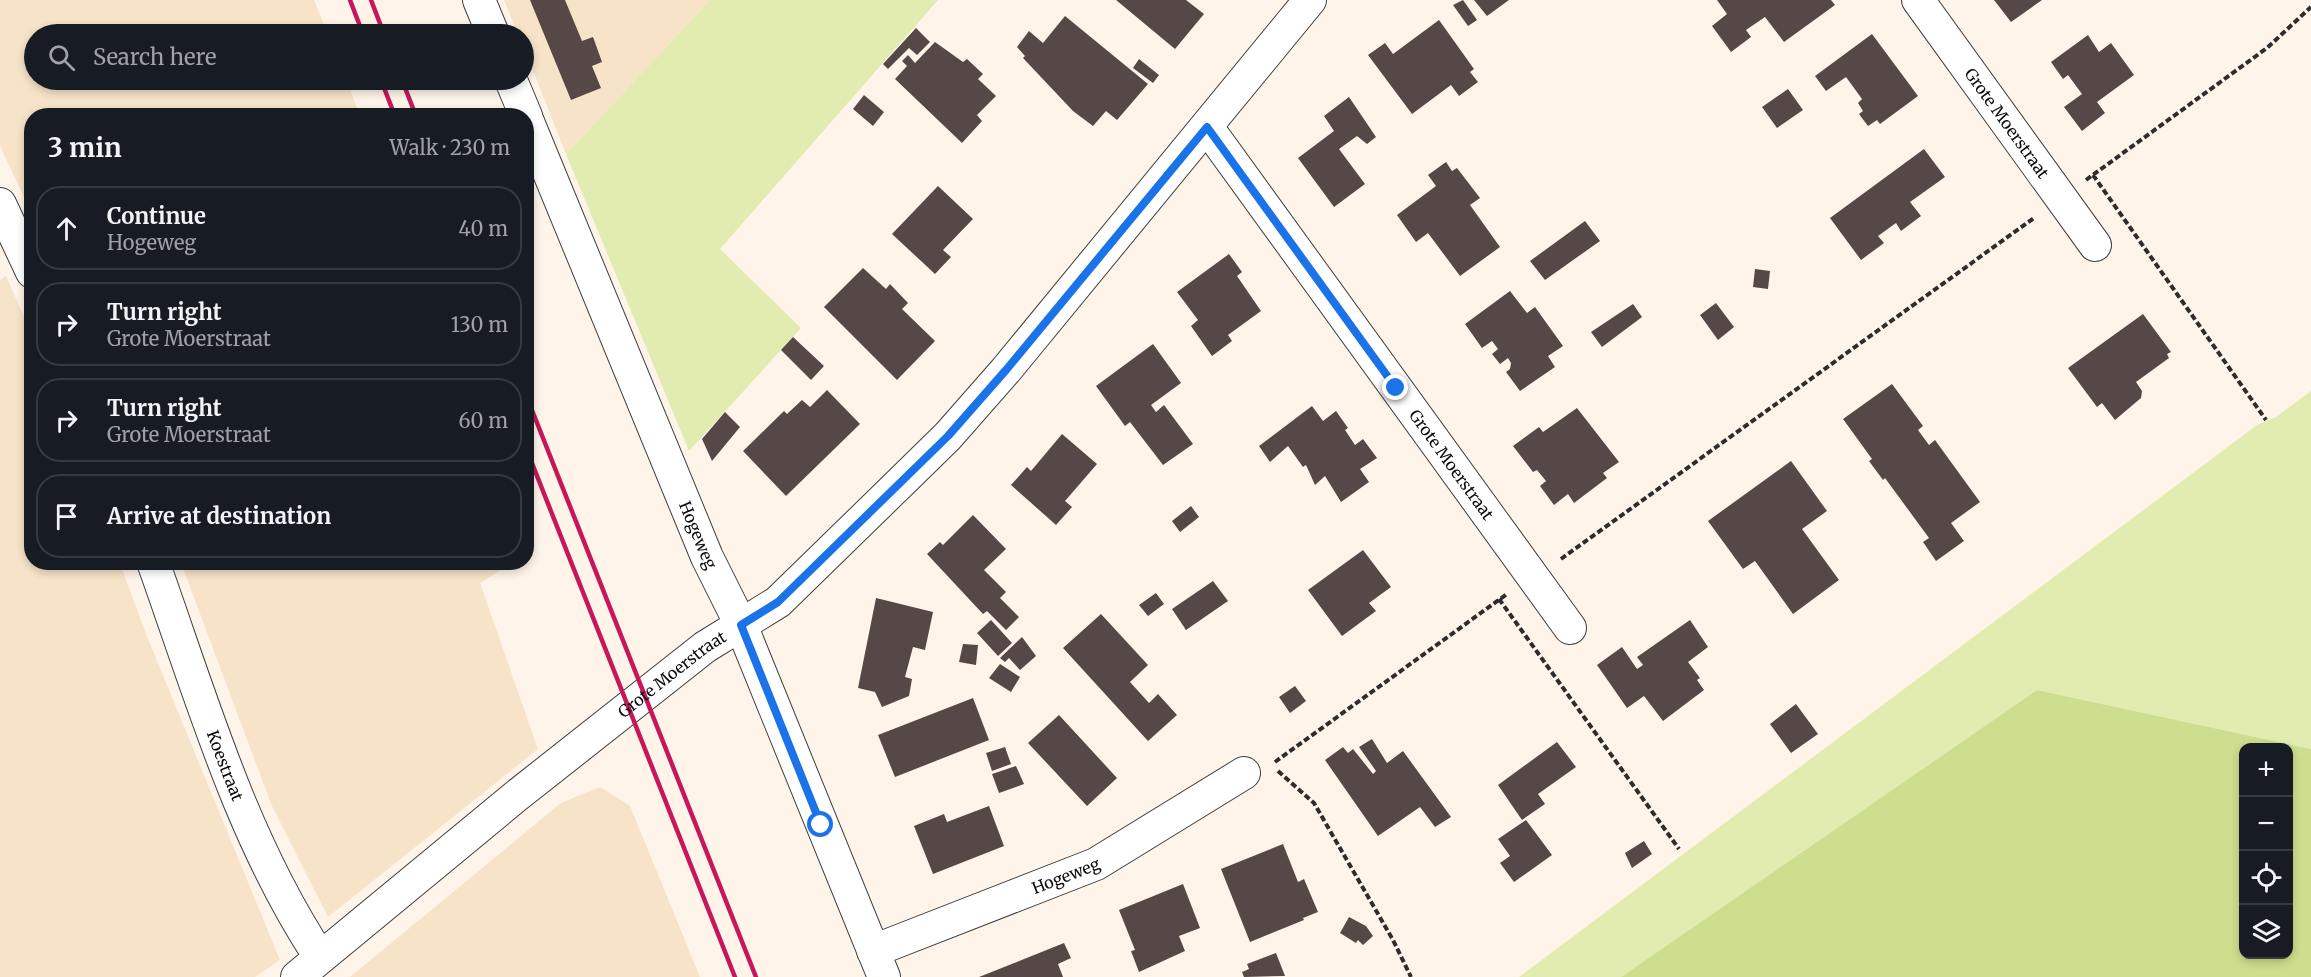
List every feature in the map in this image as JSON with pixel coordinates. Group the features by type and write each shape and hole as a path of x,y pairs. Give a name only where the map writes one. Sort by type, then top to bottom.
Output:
{"street":[{"path":"478,0 489,24"},
{"name":"Grote Moerstraat","path":"308,967 515,797 705,647 778,602 948,436 1006,370 1310,0"},
{"name":"Grote Moerstraat","path":"1918,0 2096,245"},
{"name":"Hogeweg","path":"515,90 523,108"},
{"name":"Grote Moerstraat","path":"1207,127 1570,628"},
{"name":"Hogeweg","path":"534,136 702,546 741,625 879,964 1096,864 1244,773"},
{"path":"0,204 24,255"},
{"name":"Koestraat","path":"156,570 222,758 276,883 308,967"}],"path":[{"path":"1411,977 1394,940 1314,803 1271,765 1499,599 1533,577 2093,175 2267,48 2311,7"},
{"path":"2093,175 2266,420"},
{"path":"1499,599 1679,849"}],"shaded area":[{"path":"0,0 314,0 324,24 24,24 24,90 350,90 357,108 24,108 24,197 0,146"},
{"path":"504,0 710,0 566,154 534,73 534,24 514,24"},
{"path":"6,276 24,316 24,570 123,570 146,634 280,960 255,977 0,977 0,280"},
{"path":"184,570 501,570 480,583 538,749 328,917 272,806"},
{"path":"600,787 630,806 700,977 350,977 561,803"}],"green space":[{"path":"710,0 938,0 720,249 801,328 689,451 566,154"},
{"path":"2311,391 2311,749 2293,745 2293,743 2283,743 2037,690 1621,977 1519,977 2257,425 2276,417"},
{"path":"2037,690 2283,743 2239,743 2239,959 2293,959 2293,745 2311,749 2311,977 1621,977"}],"building":[{"path":"530,0 565,0 582,41 593,37 602,62 592,66 601,88 571,100"},
{"path":"1116,0 1186,0 1204,14 1175,49"},
{"path":"1463,0 1477,20 1468,26 1453,5"},
{"path":"1474,0 1509,0 1487,16"},
{"path":"1717,0 1831,0 1835,5 1784,42 1765,17 1746,30 1751,37 1731,52 1712,26 1727,14"},
{"path":"1994,0 2042,0 2011,22"},
{"path":"1065,16 1148,84 1117,120 1106,111 1093,126 1073,111 1023,58 1025,56 1017,47 1029,31 1043,43"},
{"path":"1439,20 1474,69 1470,72 1478,82 1459,96 1451,85 1412,114 1368,55 1385,43 1393,54"},
{"path":"916,28 930,42 917,55 909,48 888,69 883,64"},
{"path":"1872,34 1918,96 1880,124 1877,120 1868,126 1859,114 1863,111 1858,103 1862,99 1846,77 1826,91 1815,76"},
{"path":"2088,35 2099,52 2111,43 2134,75 2097,102 2105,113 2082,131 2064,107 2082,94 2068,75 2063,79 2051,62"},
{"path":"935,42 963,62 967,59 983,74 978,79 996,96 977,115 982,121 962,143 895,79 907,66 902,61 908,55 915,63"},
{"path":"1139,59 1159,75 1153,83 1133,68"},
{"path":"1788,89 1803,110 1777,128 1762,107"},
{"path":"864,95 884,112 873,126 853,109"},
{"path":"1349,97 1376,137 1367,144 1357,136 1339,149 1365,184 1334,207 1298,158 1334,131 1324,116"},
{"path":"1924,149 1945,177 1910,202 1921,216 1901,231 1896,223 1878,236 1884,243 1861,260 1830,218"},
{"path":"1446,162 1452,171 1457,168 1480,198 1470,205 1500,247 1460,276 1428,233 1416,242 1397,215 1436,186 1428,175"},
{"path":"938,186 973,219 943,250 951,257 935,274 892,234"},
{"path":"1585,221 1600,241 1545,280 1530,261"},
{"path":"1229,254 1242,272 1237,276 1261,311 1228,335 1232,341 1212,356 1191,326 1198,320 1177,292"},
{"path":"863,268 886,289 890,284 908,303 902,309 935,341 897,380 824,307"},
{"path":"1755,269 1770,271 1768,289 1753,287"},
{"path":"1510,291 1527,313 1535,307 1563,346 1548,356 1555,367 1520,391 1506,372 1510,369 1511,363 1508,358 1500,364 1492,354 1498,349 1492,341 1482,348 1465,324"},
{"path":"1716,303 1734,327 1718,340 1700,315"},
{"path":"1633,304 1642,317 1602,347 1591,332"},
{"path":"2143,314 2171,352 2167,354 2169,358 2136,382 2142,391 2141,398 2115,420 2102,403 2097,407 2068,368"},
{"path":"793,337 824,366 811,380 781,350"},
{"path":"1153,344 1181,383 1151,405 1156,412 1164,405 1193,444 1163,465 1130,422 1125,426 1096,386"},
{"path":"1892,384 1923,426 1918,430 1929,445 1935,440 1980,502 1951,523 1964,541 1936,561 1923,542 1929,538 1885,478 1883,480 1869,461 1872,459 1843,419"},
{"path":"827,390 860,424 786,496 743,451 784,411 787,414 802,400 810,407"},
{"path":"1312,406 1323,421 1336,411 1348,428 1345,430 1355,445 1363,439 1377,458 1360,469 1369,482 1341,502 1325,476 1315,485 1306,465 1303,467 1288,446 1270,462 1259,446"},
{"path":"1577,408 1619,462 1603,473 1607,478 1574,503 1568,494 1554,505 1540,486 1546,481 1537,470 1533,472 1513,446 1539,427 1543,432"},
{"path":"725,412 740,427 712,461 702,439"},
{"path":"1062,434 1097,464 1065,501 1072,507 1056,525 1011,485 1027,467 1031,471"},
{"path":"1791,461 1827,511 1802,529 1839,580 1793,614 1755,561 1743,569 1708,521"},
{"path":"1191,506 1199,517 1180,532 1172,521"},
{"path":"973,515 1006,549 984,570 1006,592 1000,598 1019,617 1006,630 987,611 983,614 927,554 940,542 943,545"},
{"path":"1363,550 1391,587 1369,603 1376,611 1342,636 1308,590"},
{"path":"1213,581 1228,601 1186,630 1172,609"},
{"path":"1156,593 1164,604 1148,616 1139,605"},
{"path":"876,598 933,612 925,650 913,647 905,677 912,679 909,696 882,707 875,692 858,688"},
{"path":"1101,614 1148,665 1130,682 1149,703 1158,694 1177,715 1148,741 1063,648"},
{"path":"991,620 1012,643 998,656 977,633"},
{"path":"1690,620 1708,647 1688,662 1700,678 1697,680 1704,690 1663,721 1644,696 1627,708 1597,665 1622,647 1637,669 1643,665 1637,657"},
{"path":"1022,637 1036,656 1020,670 1009,658 1005,662 1000,658"},
{"path":"963,644 978,645 976,665 959,662"},
{"path":"1000,664 1020,677 1011,692 989,678"},
{"path":"1295,686 1306,701 1290,713 1279,697"},
{"path":"973,698 989,740 895,777 878,735"},
{"path":"1796,704 1818,734 1791,753 1770,724"},
{"path":"1059,715 1117,778 1087,806 1028,743"},
{"path":"1372,739 1387,763 1403,751 1451,817 1435,827 1420,807 1378,836 1325,760 1343,747 1348,753 1353,749 1373,774 1376,771 1359,747"},
{"path":"1557,742 1576,767 1538,794 1545,804 1522,820 1498,785"},
{"path":"1005,747 1011,764 992,771 986,753"},
{"path":"1016,766 1024,784 999,793 992,774"},
{"path":"989,806 1004,846 933,874 914,826 944,814 947,822"},
{"path":"1526,820 1552,855 1514,882 1500,863 1510,856 1498,839"},
{"path":"1644,841 1652,854 1632,868 1625,853"},
{"path":"1283,844 1298,882 1304,879 1318,912 1250,942 1221,869"},
{"path":"1183,884 1200,928 1179,936 1185,951 1139,972 1131,951 1135,950 1119,910"},
{"path":"1349,917 1366,926 1373,936 1363,945 1358,940 1356,943 1340,933"},
{"path":"1064,943 1071,958 1058,964 1063,977 979,977"},
{"path":"1276,953 1285,976 1244,977 1242,972 1249,969 1247,964"}],"railway":[{"path":"350,0 359,24"},
{"path":"371,0 380,24"},
{"path":"385,90 392,108"},
{"path":"406,90 413,108"},
{"path":"534,415 756,977"},
{"path":"534,468 735,977"}],"route":[{"path":"821,825 741,625 778,602 948,436 1006,370 1207,127 1396,388"}]}
